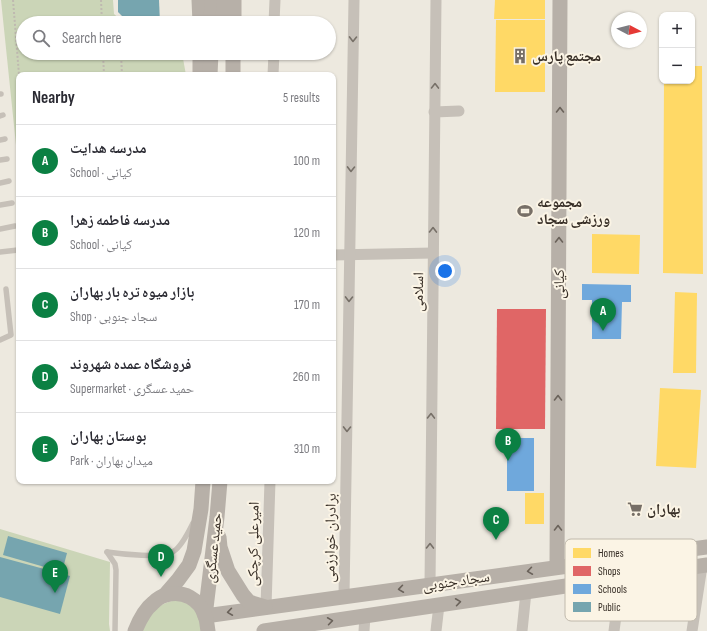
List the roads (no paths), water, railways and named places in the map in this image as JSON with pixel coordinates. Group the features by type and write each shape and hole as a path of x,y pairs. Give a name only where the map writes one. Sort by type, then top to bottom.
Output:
{"main road":[{"path":"200,0 200,16"},
{"path":"211,16 212,0"},
{"path":"224,0 224,16"},
{"path":"234,0 234,16"},
{"name":"کیانی","path":"557,568 560,0"},
{"path":"200,60 200,72"},
{"path":"210,72 211,60"},
{"path":"223,60 223,72"},
{"path":"233,60 233,72"},
{"name":"حمید عسگری","path":"135,631 141,616 152,603 165,595 189,565 194,551 201,509 203,484"},
{"name":"حمید عسگری","path":"208,631 206,616 220,484"},
{"path":"217,517 220,547 228,571 242,595 249,602 266,607"},
{"name":"سجاد جنوبی","path":"697,548 707,547"},
{"name":"سجاد جنوبی","path":"206,616 565,567"},
{"name":"سجاد جنوبی","path":"264,631 293,629 365,616 565,586"},
{"path":"165,595 183,594 189,597 200,606 206,616"}],"street":[{"path":"274,0 274,16"},
{"name":"برادران خوارزمی","path":"344,596 354,0"},
{"name":"اسلامی","path":"430,585 436,0"},
{"path":"274,60 274,72"},
{"path":"434,112 460,111"},
{"path":"336,255 433,253"},
{"name":"امیرعلی کرچکی","path":"266,607 270,484"},
{"path":"697,604 705,562"},
{"path":"522,631 526,592"},
{"path":"436,631 439,605"},
{"path":"364,631 365,616"},
{"path":"614,631 615,621"},
{"path":"692,631 694,621"}],"lane":[{"path":"0,160 7,159"},
{"path":"0,183 9,181"},
{"path":"0,205 12,203"},
{"path":"0,229 15,226"},
{"path":"0,252 16,250"},
{"path":"0,340 11,335 6,289"},
{"path":"115,631 116,570 115,564 107,552 148,555 169,554 176,550 181,544 201,509"}],"place":[{"name":"مجتمع پارس","path":"520,56"},
{"name":"مجموعه ورزشی سجاد","path":"525,211"},
{"name":"مدرسه هدایت","path":"603,331"},
{"name":"مدرسه فاطمه زهرا","path":"508,461"},
{"name":"بهاران","path":"635,509"},
{"name":"بازار میوه تره بار بهاران","path":"496,540"},
{"name":"فروشگاه عمده شهروند","path":"161,577"},
{"name":"بوستان بهاران","path":"55,593"}]}
